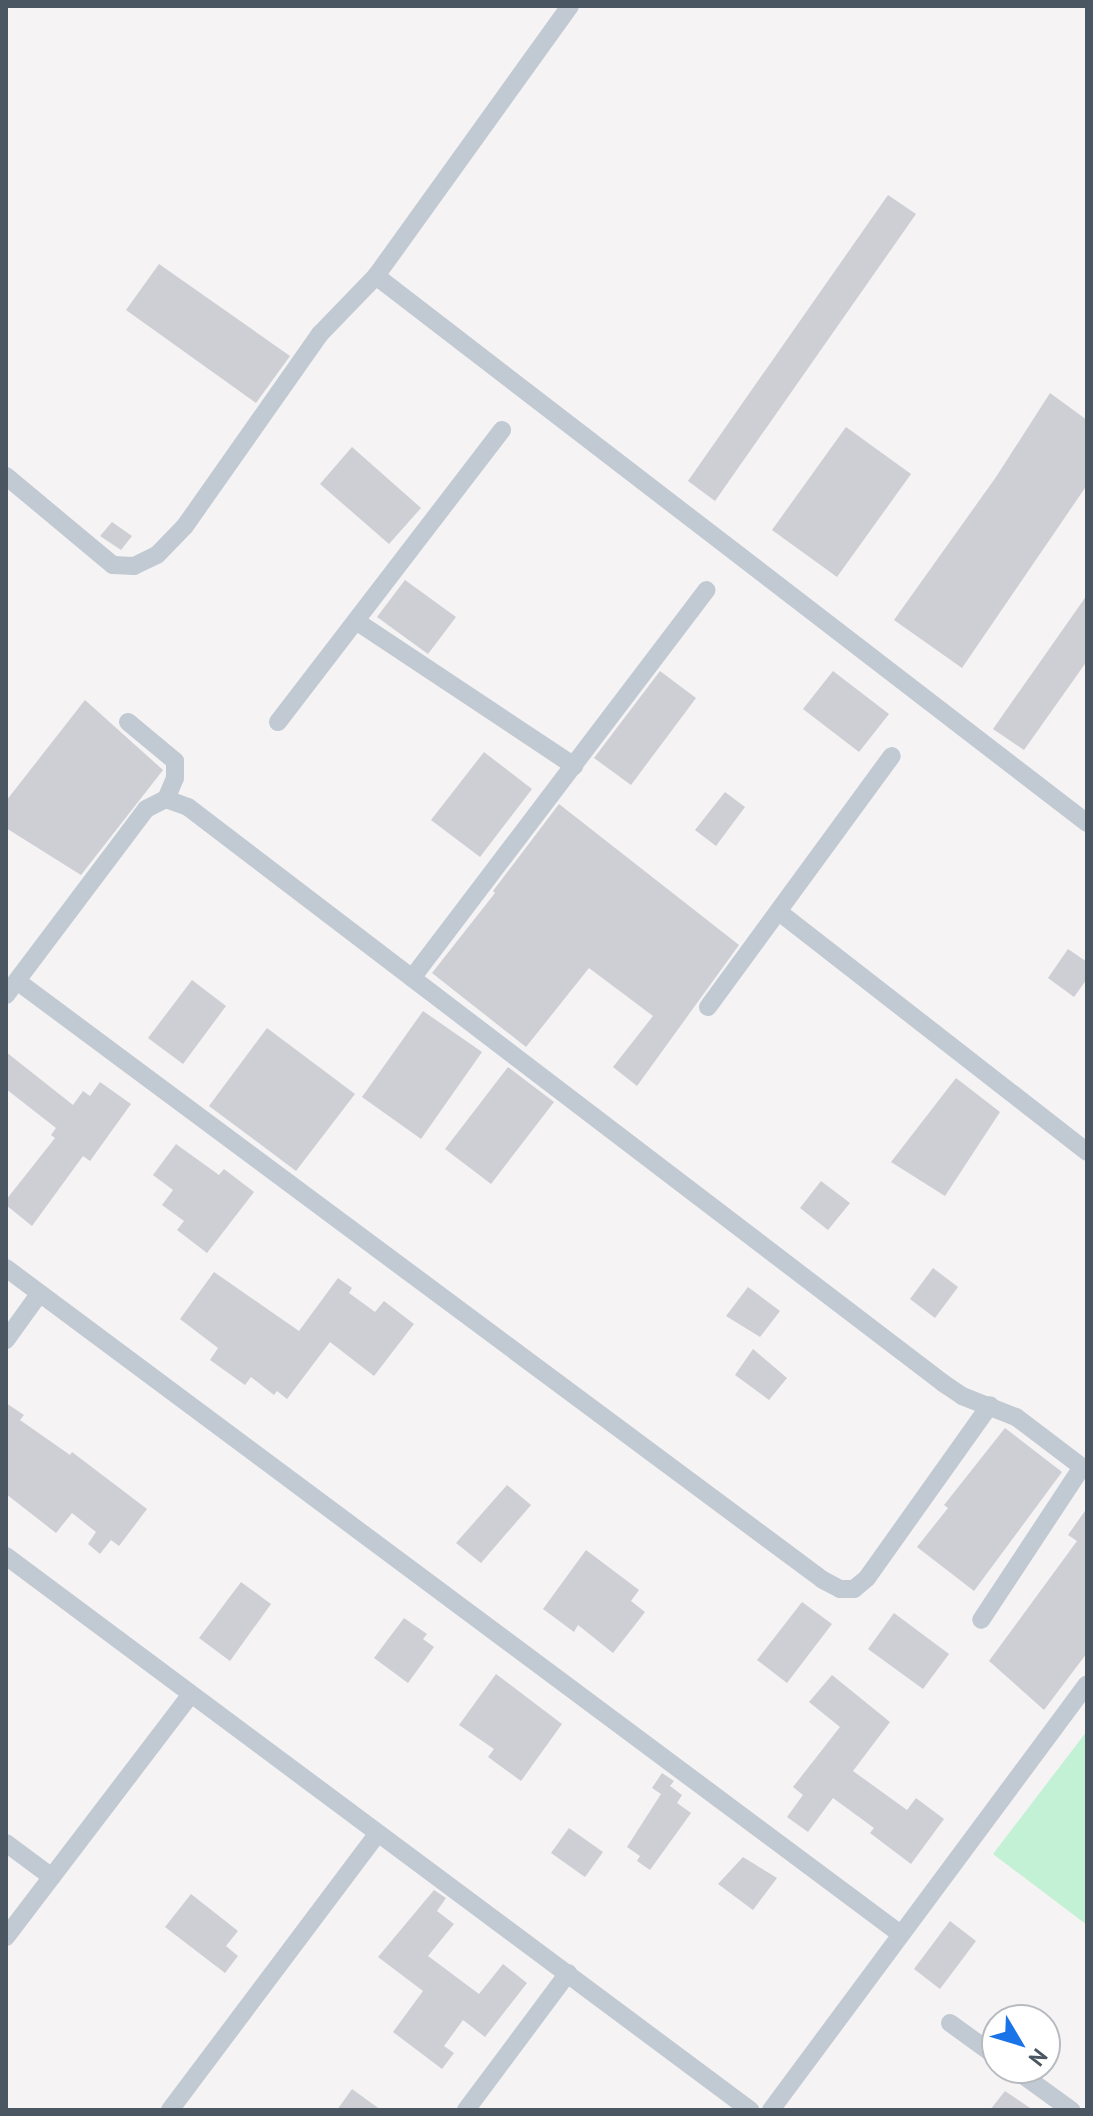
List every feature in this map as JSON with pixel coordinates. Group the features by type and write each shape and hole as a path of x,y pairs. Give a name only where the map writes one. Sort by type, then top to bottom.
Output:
{"street":[{"path":"6,476 113,565 134,566 157,555 185,526 320,334 376,276 570,6"},
{"path":"376,276 1087,823"},
{"path":"278,722 502,430"},
{"path":"412,978 706,590"},
{"path":"356,621 574,766"},
{"path":"128,722 175,761 175,778 166,799 146,809 12,988 811,1571 840,1589 854,1589 867,1578 990,1405"},
{"path":"708,1007 892,756"},
{"path":"166,799 188,807 943,1383 962,1396 1016,1417 1084,1464 981,1620"},
{"path":"779,912 1087,1152"},
{"path":"6,1268 899,1933"},
{"path":"6,1340 39,1294"},
{"path":"6,1556 750,2110"},
{"path":"771,2110 899,1933 1087,1684"},
{"path":"6,1937 191,1694"},
{"path":"170,2110 377,1834"},
{"path":"6,1843 52,1877"},
{"path":"466,2110 568,1973"},
{"path":"950,2023 981,2045"},
{"path":"1035,2084 1071,2110"}],"green space":[{"path":"1087,1731 1087,1925 993,1854"}],"building":[{"path":"888,195 916,214 715,501 688,481"},
{"path":"159,264 290,356 256,403 126,310"},
{"path":"1050,393 1087,420 1087,485 962,668 894,620 996,477"},
{"path":"846,427 911,474 837,577 772,530"},
{"path":"352,447 421,508 389,544 320,484"},
{"path":"112,522 132,536 121,550 100,536"},
{"path":"405,580 456,617 428,654 377,617"},
{"path":"1087,595 1087,661 1024,750 993,729"},
{"path":"660,671 696,698 631,785 594,758"},
{"path":"833,671 889,714 859,752 803,709"},
{"path":"85,700 163,770 81,875 6,828 6,801"},
{"path":"484,752 532,789 480,857 431,820"},
{"path":"725,792 745,807 716,846 695,830"},
{"path":"559,804 739,945 637,1086 613,1067 653,1016 589,968 526,1047 432,973"},
{"path":"1068,949 1087,962 1087,979 1074,997 1048,978"},
{"path":"192,980 226,1006 183,1064 148,1038"},
{"path":"423,1011 482,1052 421,1139 362,1097"},
{"path":"267,1028 355,1094 296,1171 209,1106"},
{"path":"6,1052 73,1105 83,1091 90,1096 100,1082 131,1104 90,1161 83,1156 32,1226 6,1205 6,1200 55,1138 51,1135 56,1128 6,1089"},
{"path":"508,1067 554,1102 491,1184 445,1149"},
{"path":"956,1078 1000,1112 945,1196 891,1162"},
{"path":"176,1144 219,1175 224,1169 254,1192 207,1253 177,1230 184,1221 162,1205 173,1190 153,1175"},
{"path":"821,1181 850,1203 828,1230 800,1208"},
{"path":"933,1268 958,1287 935,1318 910,1299"},
{"path":"214,1272 299,1331 338,1278 352,1288 349,1293 375,1312 384,1301 414,1324 374,1376 330,1342 287,1399 277,1391 274,1395 251,1377 245,1385 210,1360 218,1348 180,1319"},
{"path":"748,1287 780,1311 760,1337 726,1316"},
{"path":"753,1349 787,1378 769,1400 735,1375"},
{"path":"6,1403 24,1415 20,1420 70,1455 72,1452 147,1509 119,1546 111,1540 100,1554 88,1544 96,1532 72,1513 56,1533 6,1494"},
{"path":"1005,1428 1062,1472 974,1591 917,1547 948,1508 944,1505"},
{"path":"507,1485 531,1505 481,1563 456,1543"},
{"path":"1087,1508 1087,1653 1044,1710 989,1661 1077,1541 1068,1535"},
{"path":"586,1550 639,1590 631,1601 645,1612 613,1653 578,1625 574,1632 543,1609"},
{"path":"241,1582 271,1604 230,1661 199,1638"},
{"path":"802,1602 832,1624 787,1683 757,1660"},
{"path":"894,1613 949,1654 923,1689 868,1649"},
{"path":"404,1618 427,1634 423,1639 434,1647 408,1683 374,1658"},
{"path":"496,1674 562,1724 521,1781 488,1757 494,1749 459,1725"},
{"path":"832,1675 890,1722 853,1771 907,1810 916,1798 944,1819 911,1864 870,1833 874,1828 833,1798 808,1832 787,1817 803,1795 793,1787 840,1727 809,1702"},
{"path":"662,1773 674,1781 670,1786 682,1795 677,1803 691,1813 650,1870 637,1861 640,1856 627,1847 661,1794 652,1788"},
{"path":"569,1828 603,1852 585,1877 551,1853"},
{"path":"743,1857 777,1878 753,1910 718,1884"},
{"path":"434,1890 446,1898 437,1911 454,1924 428,1956 479,1994 503,1964 527,1983 485,2037 463,2020 444,2046 454,2053 442,2069 393,2032 423,1991 378,1957"},
{"path":"191,1894 238,1931 226,1946 238,1956 225,1973 165,1927"},
{"path":"950,1921 976,1941 940,1989 914,1969"},
{"path":"352,2089 381,2110 337,2110"},
{"path":"1005,2091 1033,2110 990,2110"}]}
